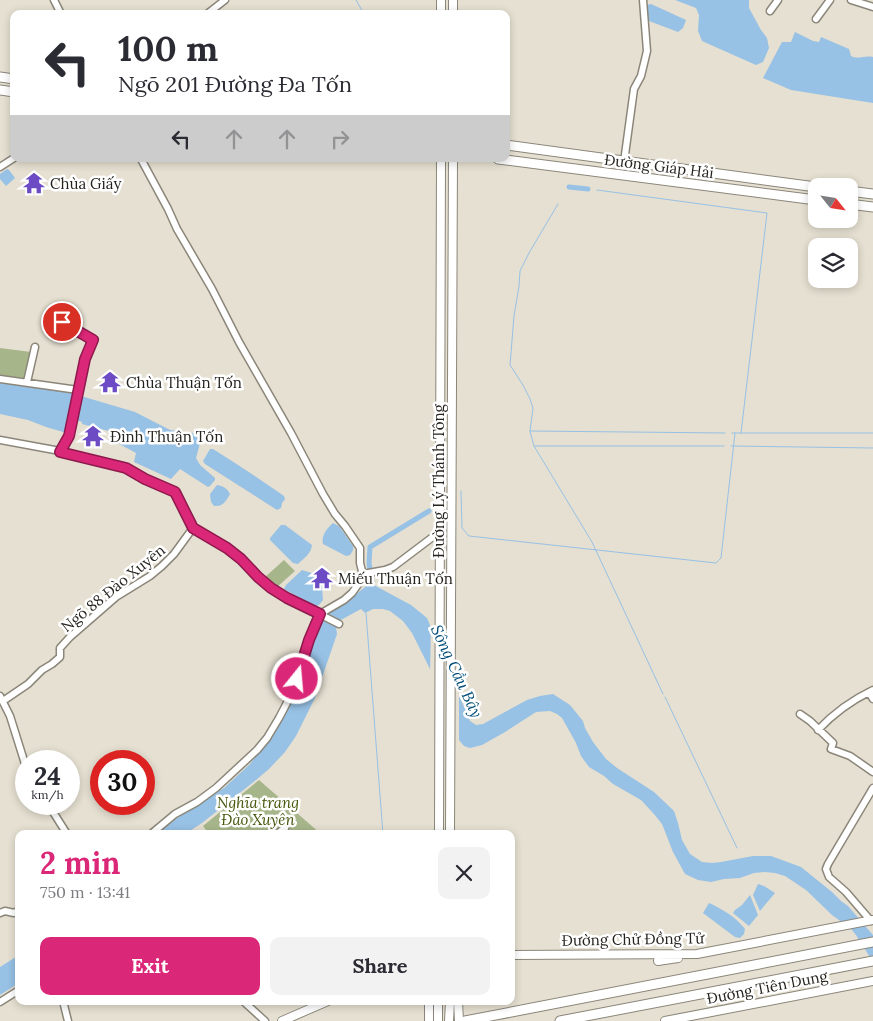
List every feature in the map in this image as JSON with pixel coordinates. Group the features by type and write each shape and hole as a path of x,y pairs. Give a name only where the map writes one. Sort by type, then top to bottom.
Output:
{"highway":[{"name":"Đường Giáp Hải","path":"510,146 808,186"},
{"name":"Đường Giáp Hải","path":"510,161 808,199"},
{"path":"637,177 639,164"},
{"path":"858,192 873,194"},
{"path":"858,205 873,207"},
{"path":"465,1021 873,942"},
{"path":"560,1021 871,961"}],"main road":[{"name":"Đường Lý Thánh Tông","path":"439,830 441,162"},
{"name":"Đường Lý Thánh Tông","path":"450,830 452,162"},
{"path":"440,520 452,520"},
{"name":"Đường Chử Đồng Tử","path":"515,955 698,954 871,921"},
{"path":"658,962 698,954"},
{"name":"Đường Tiên Dung","path":"665,1021 873,981"},
{"path":"282,1021 319,1005"},
{"path":"428,1021 429,1005"},
{"path":"438,1005 438,1021"},
{"path":"450,1005 450,1021"},
{"path":"458,1005 459,1021"}],"street":[{"path":"212,10 225,0"},
{"path":"624,162 634,89 641,76 647,52 643,0"},
{"path":"770,11 778,0"},
{"path":"816,18 830,0"},
{"path":"851,0 871,4"},
{"path":"143,162 177,230 212,289 323,494 360,548 360,563 365,574"},
{"path":"60,452 69,436 85,359 93,340 62,322"},
{"path":"27,382 35,347"},
{"path":"0,379 78,390"},
{"path":"0,440 126,468 145,479 175,492 193,528 227,548 271,588 339,624"},
{"name":"Ngõ 88 Đào Xuyên","path":"2,699 28,684 42,670 60,657 60,648 100,610 162,566 174,554 193,528"},
{"path":"365,574 393,567 440,533"},
{"path":"156,830 174,814 216,788 267,738 290,697 309,640 321,615 352,593 365,574"},
{"path":"818,730 829,718 854,700 871,691 873,699"},
{"path":"2,699 10,716 21,750"},
{"path":"800,714 833,743 831,749 850,756 873,772"},
{"path":"871,921 846,892 829,877 826,868 873,788"},
{"path":"55,815 64,830"},
{"path":"0,913 5,910 15,912"},
{"path":"0,1002 15,993"},
{"path":"64,1005 68,1021"},
{"path":"247,1005 265,1021"}],"green space":[{"path":"0,348 31,352 26,378 0,377"},
{"path":"284,560 295,571 276,588 264,578"},
{"name":"Nghĩa trang Đào Xuyên","path":"259,780 316,830 206,830 203,826"}],"water":[{"path":"675,0 749,0 749,8 767,38 769,48 763,62 756,65 702,41 698,31 699,15 696,8"},
{"path":"651,4 686,20 683,28 678,32 649,21 646,9 647,5"},
{"path":"795,32 813,41 819,42 821,37 849,49 851,56 854,57 873,57 873,103 791,90 763,78 782,42 791,42"},
{"path":"7,169 15,178 6,186 0,179 0,174"},
{"path":"0,383 75,393 67,433 28,420 0,414"},
{"path":"81,396 135,412 170,430 201,434 196,458 200,465 215,480 208,487 180,469 171,479 134,462 136,453 112,440 116,433 82,424 82,422 76,420"},
{"path":"210,449 213,449 284,496 285,499 281,508 277,510 205,464 203,461"},
{"path":"217,485 228,490 230,494 222,504 214,506 211,502 210,494"},
{"path":"333,523 339,526 353,546 350,555 346,556 323,544 325,532"},
{"path":"281,525 285,525 312,545 309,553 298,564 293,563 270,540"},
{"path":"302,570 321,576 323,600 319,605 315,606 284,589"},
{"name":"Sông Cầu Bây","path":"370,583 411,605 427,618 470,721 476,725 483,724 527,700 553,694 570,705 583,721 593,742 606,759 654,792 674,811 682,840 690,854 702,862 712,863 753,856 771,856 801,867 848,906 873,935 873,962 847,924 832,915 806,890 785,876 765,872 711,882 698,880 685,874 673,852 662,824 654,814 641,800 589,767 581,756 562,718 557,714 550,711 536,712 482,745 470,748 464,746 459,740 430,669 412,633 403,621 390,611 383,609 373,609 365,613 361,609 337,622 337,634 315,698 296,736 285,752 269,769 191,830 161,830 224,788 250,764 276,729 291,702 322,618"},
{"path":"758,884 775,893 760,911 753,895"},
{"path":"750,895 758,915 749,926 733,913"},
{"path":"709,903 733,917 745,929 744,934 740,938 735,937 703,913"},
{"path":"15,958 15,986 0,995 0,967"}],"pier":[{"path":"431,619 459,686 459,744 430,677"}],"waterway":[{"path":"356,0 362,10"},
{"path":"569,187 588,189"},
{"path":"597,190 767,213 741,433"},
{"path":"558,204 520,271 510,365 523,385 533,408 530,431 534,446 592,542 663,694"},
{"path":"530,431 725,433"},
{"path":"732,433 873,433"},
{"path":"461,491 462,528 469,536 716,563 721,558 735,433"},
{"path":"535,446 724,446"},
{"path":"731,446 873,448"},
{"path":"373,589 369,563 370,547 429,511"},
{"path":"366,613 383,830"},
{"path":"665,697 737,848"}],"place":[{"name":"Chùa Giấy","path":"34,183"},
{"name":"Chùa Thuận Tốn","path":"110,382"},
{"name":"Đình Thuận Tốn","path":"93,436"},
{"name":"Miếu Thuận Tốn","path":"322,578"}],"route":[{"path":"62,322 93,340 85,359 69,436 60,452 126,468 145,479 175,492 193,528 227,548 271,588 320,614 309,640 297,679"}]}
